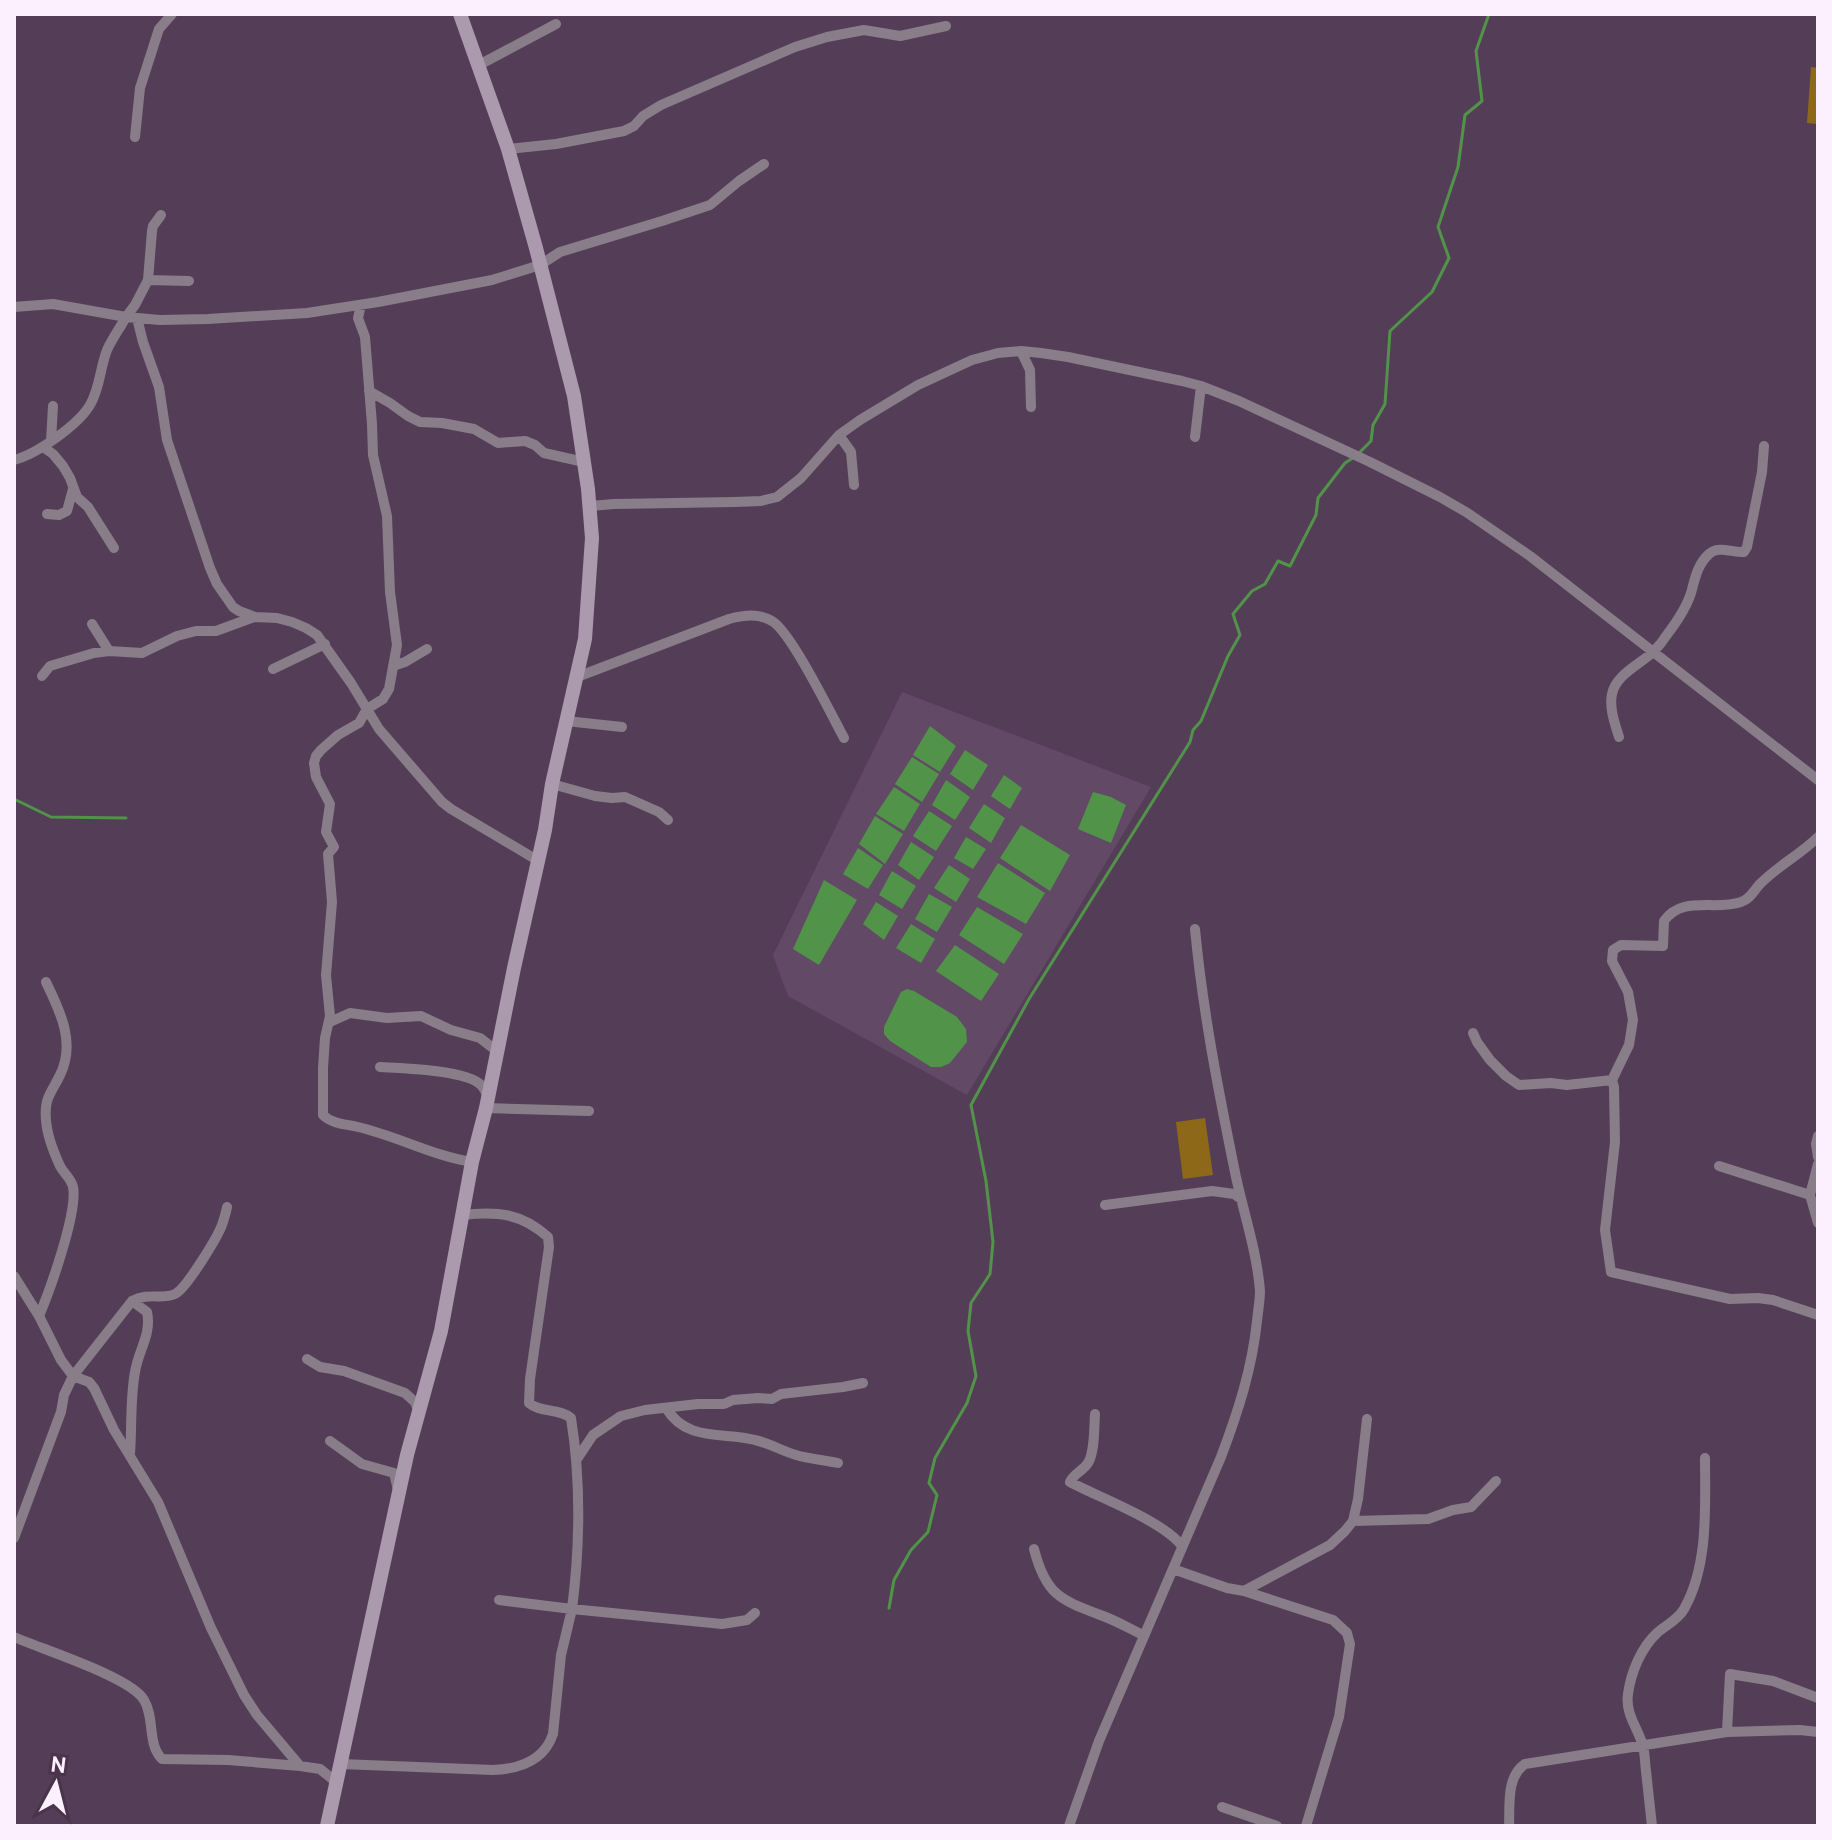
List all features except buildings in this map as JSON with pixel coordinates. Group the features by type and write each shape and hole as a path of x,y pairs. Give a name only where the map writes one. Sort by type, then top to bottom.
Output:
{"street":[{"path":"135,137 140,88 159,29 172,14"},
{"path":"327,1826 407,1455 441,1331 472,1162 488,1102 552,784 585,639 592,538 574,396 508,149 460,14"},
{"path":"479,65 556,24"},
{"path":"508,149 556,144 624,131 661,105 827,37 864,30 905,36 946,26"},
{"path":"14,307 53,304 135,318 253,317 361,305 492,280 540,265 560,252 710,205 764,164"},
{"path":"161,215 153,226 148,280 135,305 135,318 159,387 167,440 217,584 233,607 246,615 292,622 306,628 325,644 379,729 442,802 537,860"},
{"path":"148,280 189,281"},
{"path":"361,305 358,318 365,337 373,455 387,516 390,592 397,645 389,689 383,699 367,709 361,721 316,756 313,769 331,805 326,832 334,847 328,854 332,902 326,975 330,1022 325,1038 323,1110 325,1118 382,1133 451,1159 472,1162"},
{"path":"337,309 358,318"},
{"path":"14,460 47,444 82,415 91,403 107,350 135,318"},
{"path":"590,506 761,501 777,497 801,478 839,435 860,420 918,385 972,360 998,353 1021,351 1068,357 1201,386 1440,497 1530,556 1818,780"},
{"path":"1021,351 1030,370 1031,407"},
{"path":"1195,437 1201,386"},
{"path":"369,391 420,422 474,429 498,443 525,441 544,453 584,462"},
{"path":"53,406 47,444 70,478 77,497 88,507 114,548"},
{"path":"839,435 851,452 854,485"},
{"path":"1619,737 1613,717 1613,691 1633,667 1653,652 1680,616 1691,594 1694,577 1707,556 1719,549 1740,553 1747,547 1764,446"},
{"path":"47,514 55,516 67,511 73,487"},
{"path":"577,677 729,619 743,616 767,618 782,630 844,738"},
{"path":"42,676 50,666 94,653 142,653 177,636 196,631 216,631 255,617"},
{"path":"92,624 109,651"},
{"path":"273,669 325,644"},
{"path":"393,666 427,649"},
{"path":"566,721 622,727"},
{"path":"552,784 595,796 625,797 659,812 668,820"},
{"path":"1818,837 1774,871 1744,901 1683,906 1673,910 1664,921 1663,946 1628,944 1613,950 1612,961 1628,992 1633,1020 1629,1045 1612,1080 1615,1142 1605,1230 1611,1272 1730,1299 1773,1300 1818,1315"},
{"path":"1069,1826 1095,1751 1237,1413 1254,1348 1260,1293 1214,1067 1195,929"},
{"path":"39,1316 66,1237 73,1190 60,1165 46,1125 47,1096 61,1074 67,1047 57,1004 46,982"},
{"path":"330,1022 356,1013 387,1018 421,1016 451,1030 480,1038 498,1052"},
{"path":"1473,1033 1484,1053 1519,1085 1612,1080"},
{"path":"380,1067 456,1075 480,1083 488,1102"},
{"path":"488,1102 589,1111"},
{"path":"1818,1136 1818,1157"},
{"path":"1818,1164 1810,1195 1818,1223"},
{"path":"1719,1166 1810,1195"},
{"path":"1105,1205 1212,1191 1234,1194 1241,1199"},
{"path":"14,1538 73,1376 132,1301 146,1295 163,1296 178,1292 216,1238 227,1207"},
{"path":"341,1764 509,1769 536,1758 549,1745 553,1734 561,1655 577,1571 577,1459 571,1418 533,1407 529,1403 550,1243 548,1237 511,1215 489,1212 462,1215"},
{"path":"14,1276 61,1360 73,1376 89,1382 94,1388 114,1430 158,1502 211,1628 244,1695 300,1766"},
{"path":"130,1454 134,1373 149,1324 147,1312 132,1301"},
{"path":"307,1359 320,1367 344,1371 405,1393 415,1402 419,1415"},
{"path":"577,1459 593,1435 621,1416 645,1410 724,1404 733,1400 772,1399 781,1394 863,1383"},
{"path":"666,1408 677,1422 693,1431 751,1438 794,1455 838,1463"},
{"path":"1095,1414 1088,1463 1069,1481 1157,1526 1182,1546"},
{"path":"1244,1591 1330,1545 1353,1521 1367,1419"},
{"path":"330,1441 362,1464 394,1473 400,1496"},
{"path":"1652,1826 1643,1745 1627,1704 1630,1684 1647,1643 1679,1617 1695,1581 1704,1536 1705,1458"},
{"path":"1353,1521 1428,1519 1471,1507 1496,1481"},
{"path":"1034,1549 1044,1580 1058,1596 1074,1606 1143,1635"},
{"path":"1173,1569 1333,1620 1347,1633 1350,1644 1339,1717 1306,1826"},
{"path":"499,1600 722,1624 747,1620 755,1613"},
{"path":"14,1637 111,1677 139,1694 145,1701 156,1750 162,1759 300,1766 320,1769 336,1782"},
{"path":"1727,1732 1730,1674 1773,1681 1818,1698"},
{"path":"1509,1826 1512,1781 1525,1764 1727,1732 1818,1732"},
{"path":"1222,1807 1277,1826"}],"shaded area":[{"path":"1811,67 1818,68 1818,124 1807,123"},
{"path":"902,692 1151,787 967,1095 788,996 773,955"},
{"path":"930,726 956,746 940,772 913,755"},
{"path":"965,750 988,765 973,790 950,774"},
{"path":"912,757 939,774 922,802 895,784"},
{"path":"1004,775 1022,788 1010,809 991,796"},
{"path":"946,780 970,797 955,820 932,805"},
{"path":"894,787 920,804 904,831 876,814"},
{"path":"1093,792 1126,805 1111,843 1078,829"},
{"path":"984,804 1005,818 991,843 969,828"},
{"path":"929,811 952,826 936,851 913,836"},
{"path":"875,816 903,834 885,864 859,844"},
{"path":"1021,825 1070,855 1050,891 1000,858"},
{"path":"966,837 986,849 973,869 954,858"},
{"path":"911,842 934,857 919,880 898,865"},
{"path":"858,848 883,865 868,889 843,874"},
{"path":"998,863 1045,893 1026,924 977,897"},
{"path":"949,865 970,879 956,902 934,888"},
{"path":"892,871 916,886 902,909 879,895"},
{"path":"824,880 857,900 819,965 793,949"},
{"path":"929,894 952,907 937,932 915,919"},
{"path":"876,902 898,916 884,940 863,924"},
{"path":"977,907 1023,934 1004,964 959,935"},
{"path":"911,924 935,939 921,963 896,948"},
{"path":"955,945 999,974 981,1001 936,971"},
{"path":"907,989 957,1017 966,1029 967,1042 950,1063 931,1067 884,1034 884,1027 901,992"},
{"path":"1205,1118 1213,1175 1183,1179 1176,1122"}],"waterway":[{"path":"889,1608 894,1580 911,1550 928,1532 937,1495 929,1483 935,1458 967,1403 976,1376 968,1331 971,1303 990,1274 993,1242 986,1181 971,1105 1029,999 1190,742 1240,635 1233,614 1252,591 1265,584 1278,561 1290,566 1316,515 1318,498 1345,463 1371,441 1373,425 1385,404 1390,331 1432,292 1449,258 1438,227 1458,167 1465,115 1482,101 1476,51 1489,14"},
{"path":"14,799 51,817 126,818"}]}
